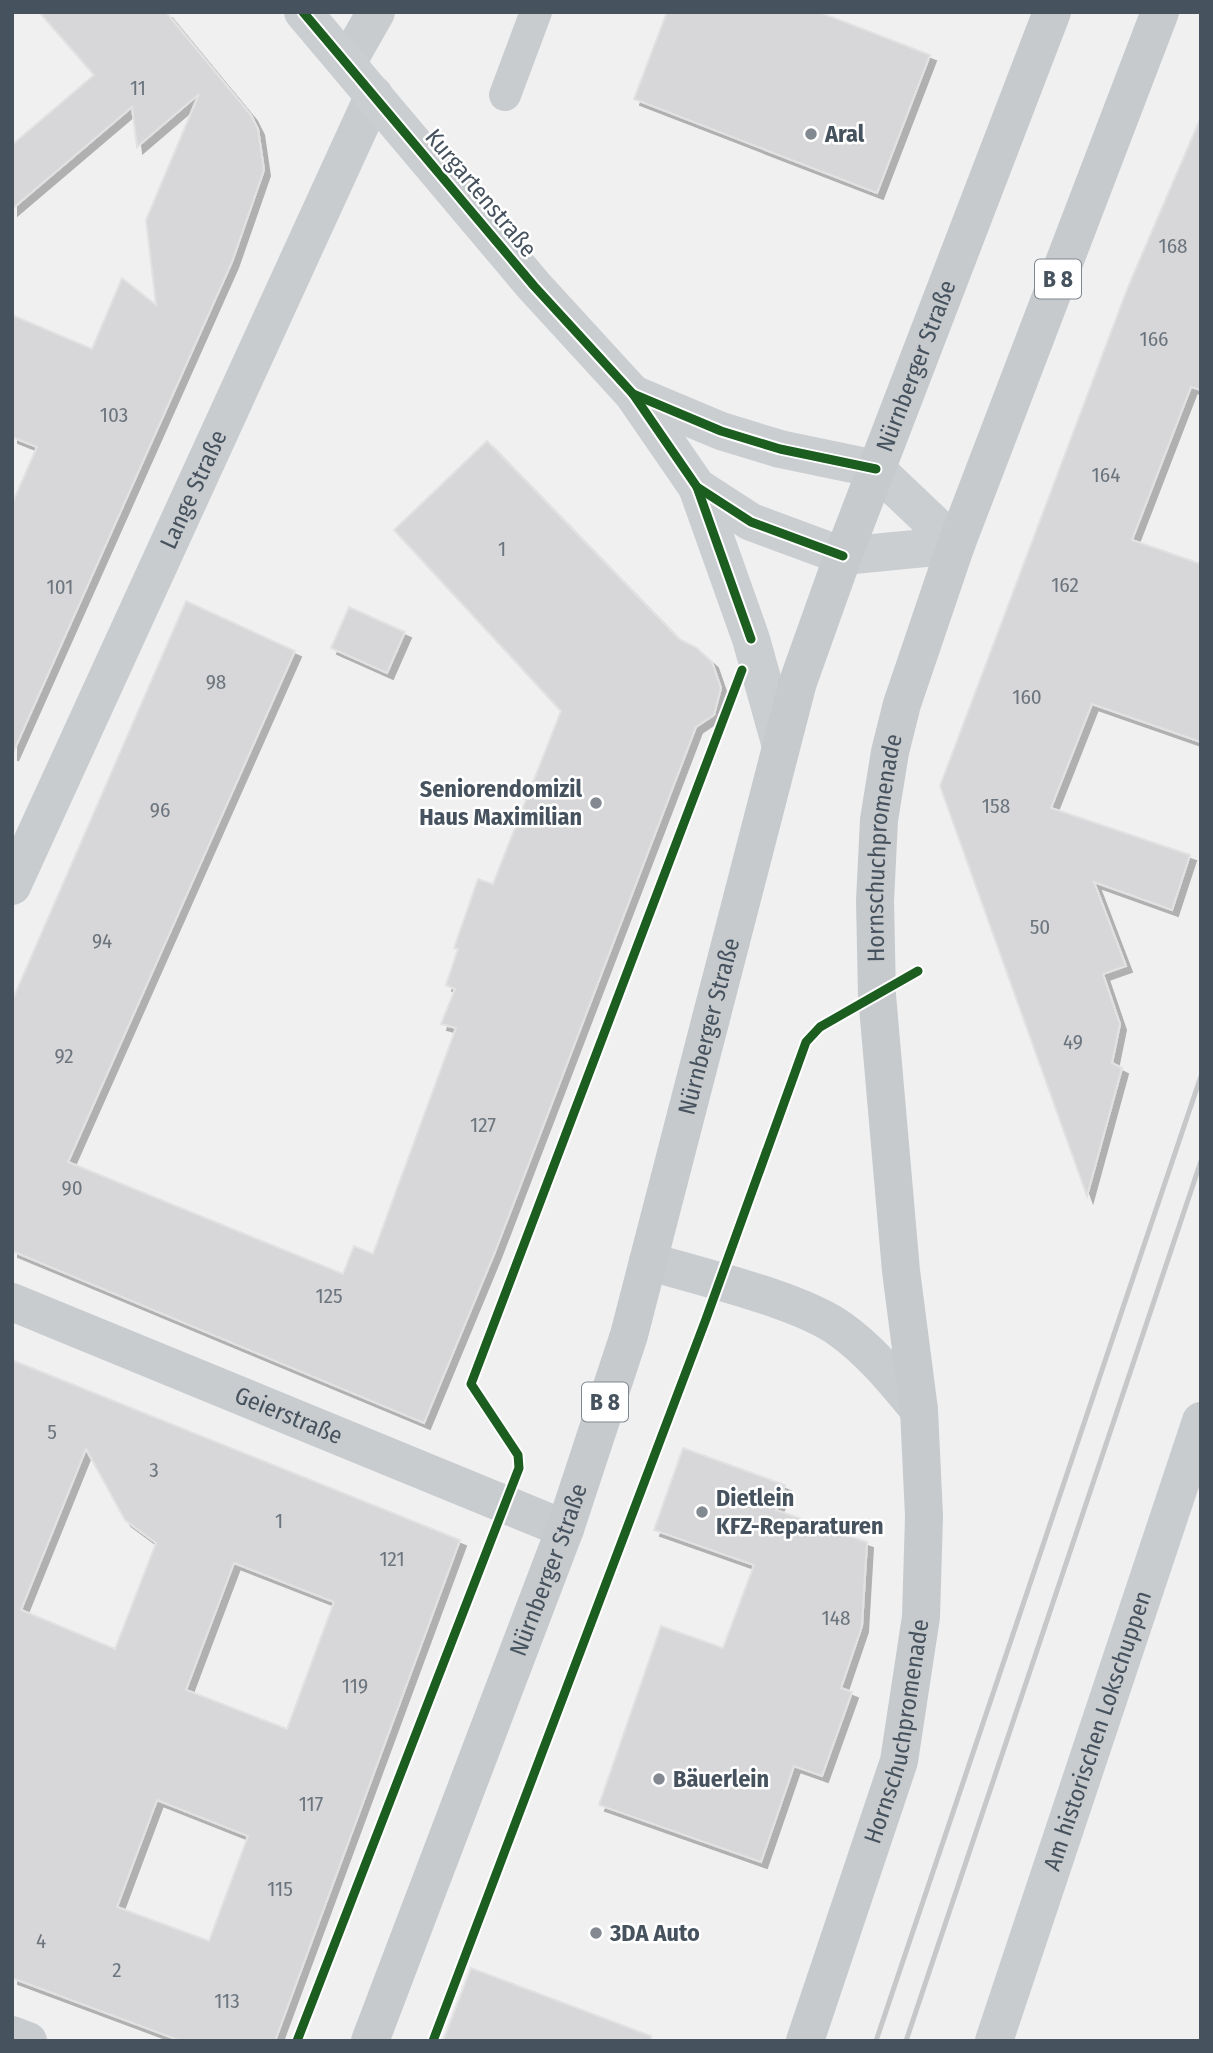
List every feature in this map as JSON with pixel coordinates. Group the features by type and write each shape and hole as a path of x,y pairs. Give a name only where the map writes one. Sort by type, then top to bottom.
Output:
{"main road":[{"name":"Nürnberger Straße","path":"370,2041 565,1529 629,1335 780,743 842,556 1052,12"},
{"name":"B 8","path":"956,545 1160,12"},
{"name":"Hornschuchpromenade","path":"806,2041 899,1761 921,1617 924,1516 919,1410 891,1161 877,995 875,901 879,820 890,752 902,704 956,545"}],"street":[{"name":"Kurgartenstraße","path":"303,12 534,286 633,394 697,486 751,522 842,556 956,545"},
{"path":"347,63 376,12"},
{"name":"Lange Straße","path":"12,886 374,94"},
{"name":"Kurgartenstraße","path":"633,394 733,435 780,449 876,469"},
{"path":"876,469 956,545"},
{"path":"697,486 751,639 780,743"},
{"path":"648,1261 796,1307 839,1328 878,1361 919,1410"},
{"name":"Geierstraße","path":"12,1302 565,1529"},
{"name":"Am historischen Lokschuppen","path":"994,2041 1201,1421"},
{"path":"12,2035 27,2041"}],"lane":[{"path":"505,95 536,12"}],"building":[{"path":"39,12 166,12 251,115 258,129 264,170 232,262 12,755 12,504 37,447 12,437 12,315 92,349 122,278 156,305 146,220 199,94 137,147 132,107 12,209 12,145 94,75"},
{"name":"Aral","path":"667,12 819,12 930,55 877,193 634,99"},
{"path":"1201,117 1201,390 1191,387 1132,540 1201,564 1201,742 1092,704 1051,808 1190,855 1172,910 1094,882 1126,966 1103,974 1120,1024 1112,1063 1122,1068 1087,1196 940,786 1128,287"},
{"path":"487,441 679,639 697,648 712,662 721,688 714,715 696,727 495,1252 424,1423 12,1251 12,1001 186,601 295,651 68,1162 343,1274 354,1246 373,1254 456,1028 441,1024 455,989 446,985 458,949 454,948 478,879 493,884 561,711 394,530"},
{"path":"349,607 405,632 387,673 331,648"},
{"path":"12,1360 460,1540 275,2041 181,2041 12,1978","holes":["86,1449 125,1520 156,1543 115,1649 21,1610","234,1563 334,1602 287,1729 186,1690","157,1800 248,1836 209,1941 117,1907"]},
{"path":"683,1448 785,1485 776,1510 867,1542 862,1626 841,1688 852,1692 822,1776 794,1766 761,1862 599,1805 661,1626 723,1648 754,1565 654,1530"},
{"path":"471,1968 651,2036 651,2041 443,2041"}],"railway":[{"path":"876,2041 1201,1076"},
{"path":"906,2041 1201,1161"}],"cycle path":[{"path":"303,12 534,286 633,394 697,487 751,522 843,556"},
{"path":"633,394 721,431 780,449 876,469"},
{"path":"697,487 751,639"},
{"path":"297,2041 519,1468 518,1455 471,1384 742,670"},
{"path":"433,2041 706,1319 806,1042 820,1027 918,971"}],"place":[{"name":"Aral","path":"811,134"},
{"name":"Seniorendomizil Haus Maximilian","path":"596,803"},
{"name":"Dietlein KFZ-Reparaturen","path":"702,1512"},
{"name":"Bäuerlein","path":"659,1779"},
{"name":"3DA Auto","path":"596,1933"}]}
